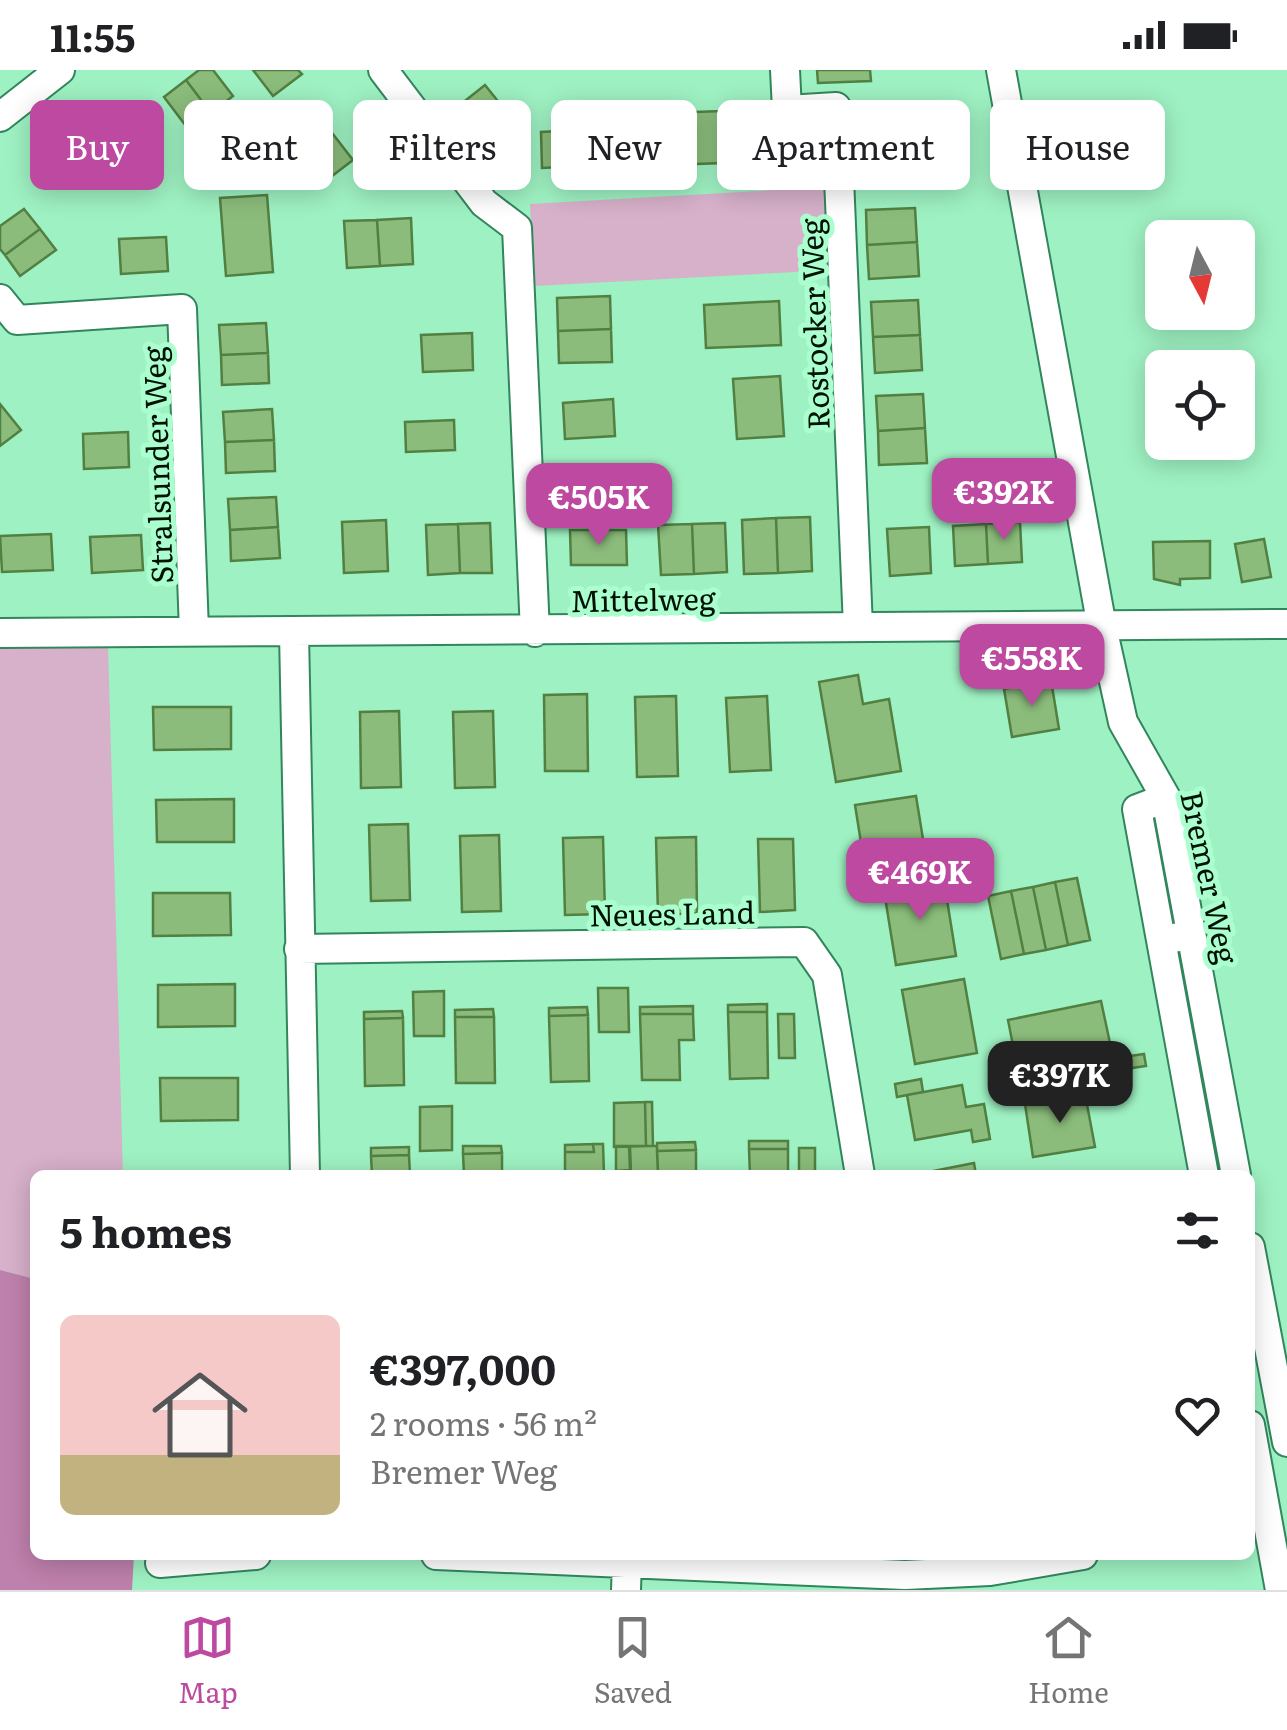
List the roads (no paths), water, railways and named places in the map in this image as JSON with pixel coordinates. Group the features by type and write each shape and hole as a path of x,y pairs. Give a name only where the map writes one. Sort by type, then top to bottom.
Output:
{"street":[{"path":"0,117 60,70"},
{"path":"383,70 484,202 518,228 536,632"},
{"name":"Rostocker Weg","path":"785,70 787,110 836,107 858,627"},
{"name":"Bremer Weg","path":"1001,70 1102,627 1124,722 1166,798 1234,1166"},
{"name":"Stralsunder Weg","path":"0,299 17,320 182,309 194,632"},
{"name":"Mittelweg","path":"0,633 294,633 337,623 536,632 1287,624"},
{"path":"294,633 305,1170"},
{"path":"1166,798 1137,809 1203,1168 1234,1166"},
{"path":"1161,940 1191,935"},
{"name":"Neues Land","path":"299,950 804,942 827,974 859,1170"},
{"path":"1255,1273 1287,1442"},
{"path":"1255,1454 1280,1590"},
{"path":"160,1563 196,1560"},
{"path":"626,1590 627,1560 905,1575 990,1572 1056,1560"}]}
